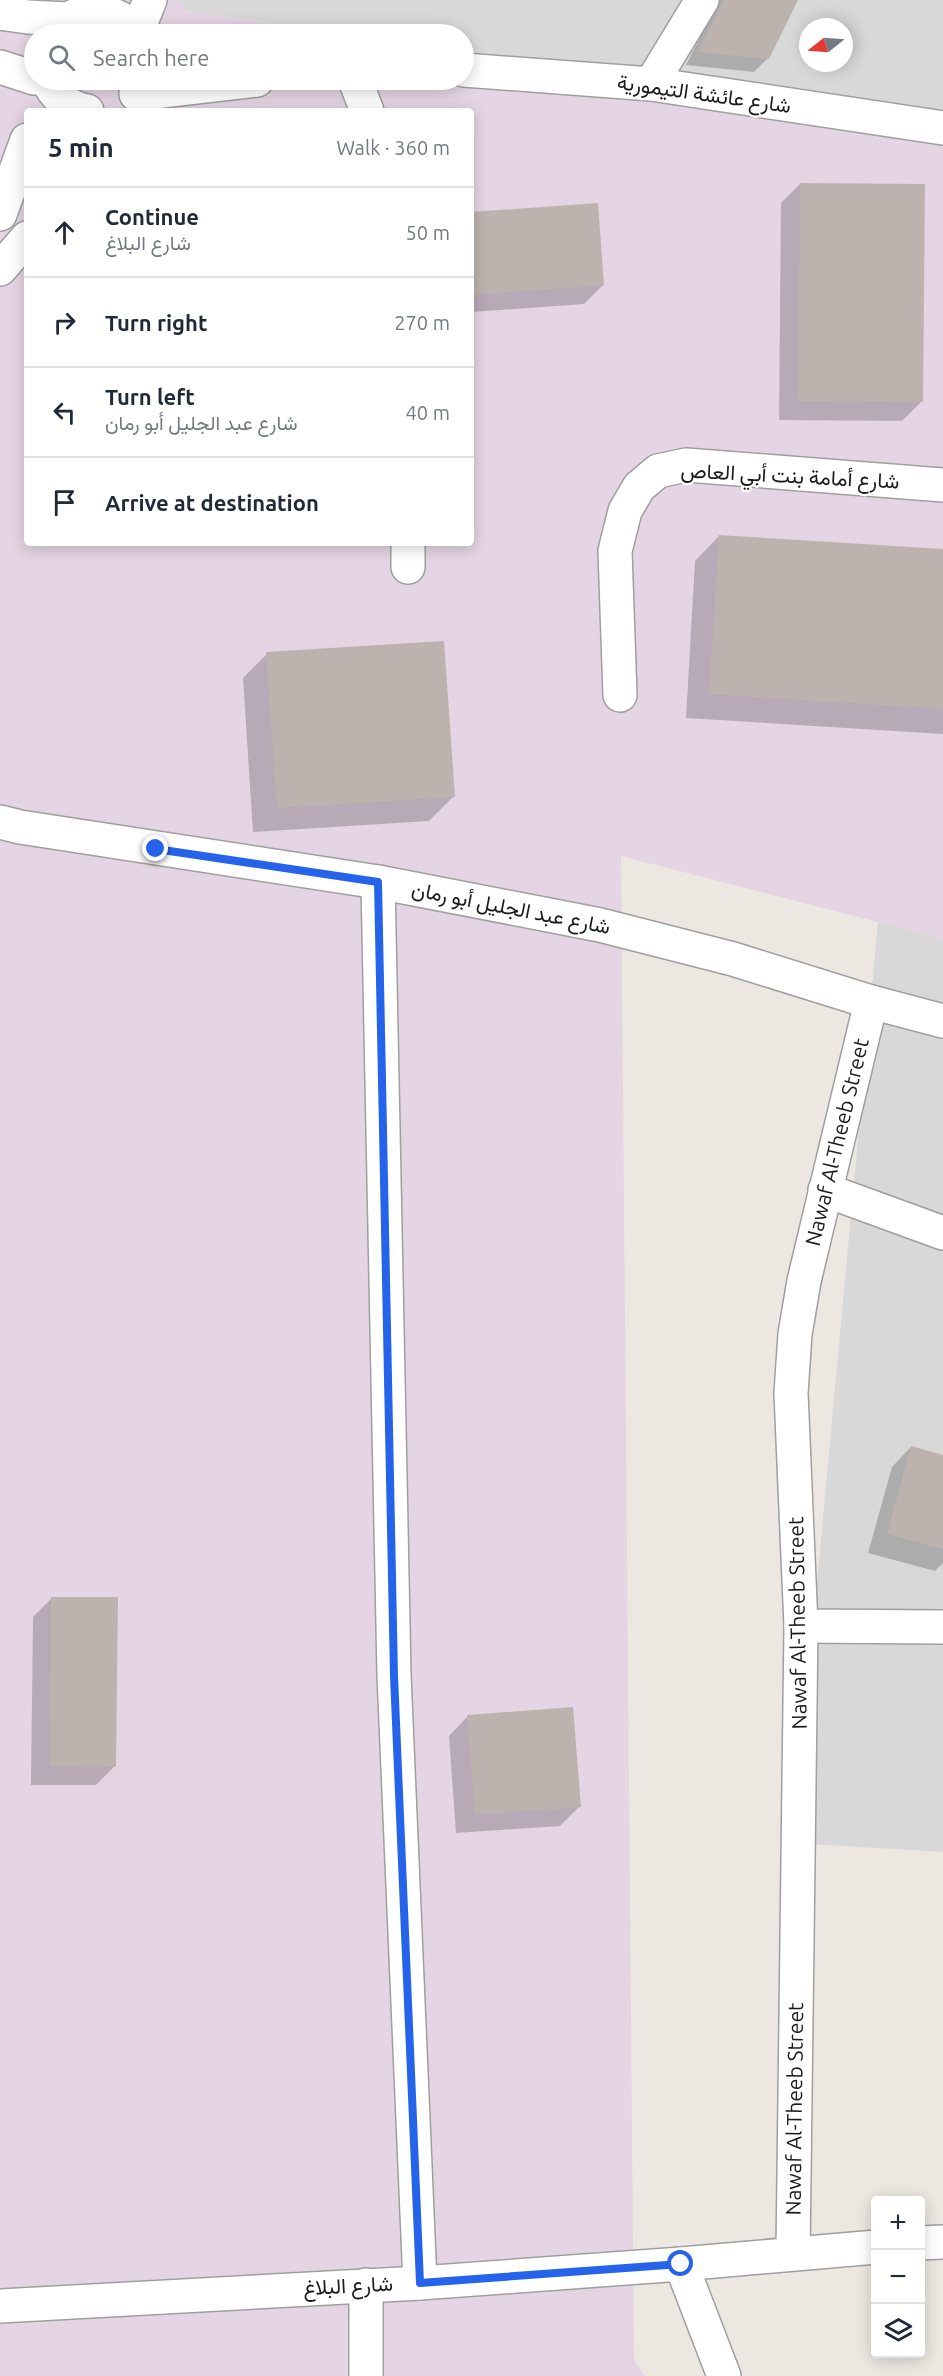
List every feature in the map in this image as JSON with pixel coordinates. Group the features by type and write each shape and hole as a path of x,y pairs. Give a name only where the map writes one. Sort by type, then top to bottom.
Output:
{"street":[{"path":"141,24 150,0"},
{"path":"651,84 702,0"},
{"path":"0,13 28,17 75,16 104,12 122,19 127,24"},
{"path":"0,67 24,78"},
{"name":"شارع عائشة التيمورية","path":"474,71 651,84 943,128"},
{"path":"48,90 73,108"},
{"path":"117,108 136,90"},
{"path":"359,90 366,108"},
{"path":"0,214 24,148"},
{"path":"0,269 24,241"},
{"name":"شارع أمامة بنت أبي العاص","path":"620,695 615,551 625,511 639,487 658,471 686,465 943,485"},
{"name":"شارع عبد الجليل أبو رمان","path":"0,822 20,827 378,882 600,925 733,959 871,1002 943,1021"},
{"path":"378,882 394,1676 420,2283"},
{"name":"Nawaf Al-Theeb Street","path":"793,2253 801,1626 791,1393 795,1334 804,1281 871,1002"},
{"path":"825,1190 943,1233"},
{"path":"801,1626 943,1627"},
{"path":"925,2243 943,2242"},
{"name":"شارع البلاغ","path":"0,2306 420,2283 871,2247"},
{"path":"681,2264 724,2376"},
{"path":"366,2285 366,2376"}],"shaded area":[{"path":"0,0 180,0 186,11 279,24 24,24 24,90 474,90 474,52 943,121 943,939 621,856 634,2360 645,2376 0,2376"},
{"path":"180,0 943,0 943,121 474,52 474,24 279,24 186,11"},
{"path":"878,922 943,939 943,1852 793,1843"}],"building":[{"path":"724,0 798,0 769,59 698,52"},
{"path":"800,183 925,184 923,402 798,401"},
{"path":"598,203 604,285 474,295 474,212"},
{"path":"719,535 943,549 943,709 709,694"},
{"path":"444,641 455,797 277,808 266,652"},
{"path":"911,1446 943,1455 943,1549 887,1534"},
{"path":"51,1597 118,1597 116,1767 50,1766"},
{"path":"573,1707 581,1807 475,1815 467,1715"}],"route":[{"path":"156,849 378,882 394,1676 420,2283 681,2264"}]}
